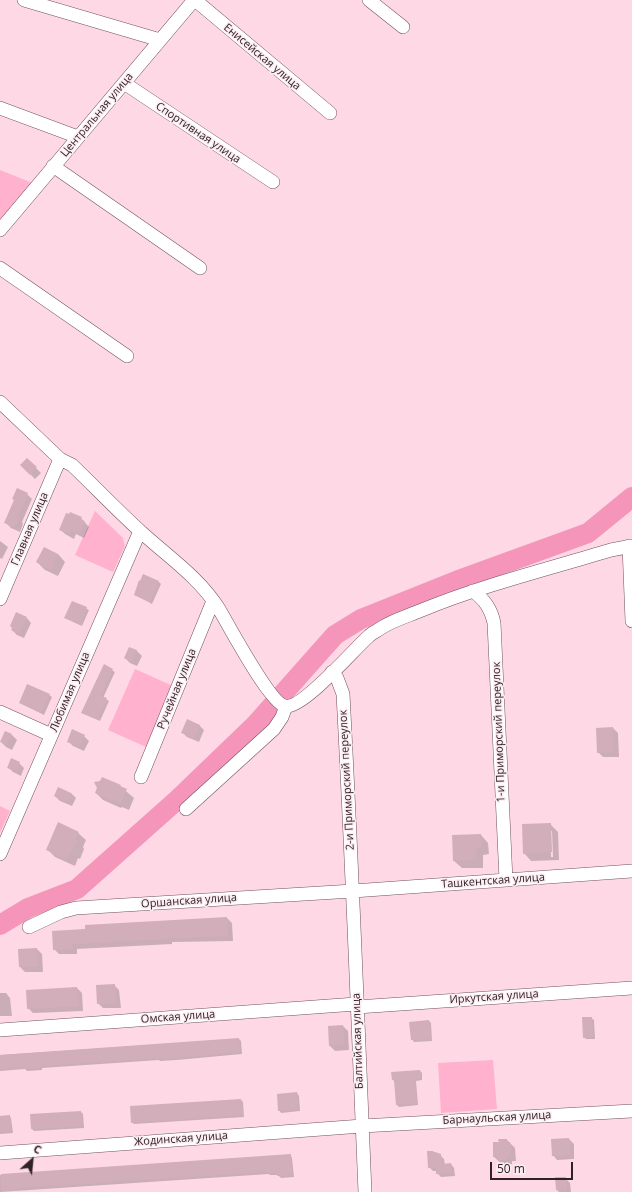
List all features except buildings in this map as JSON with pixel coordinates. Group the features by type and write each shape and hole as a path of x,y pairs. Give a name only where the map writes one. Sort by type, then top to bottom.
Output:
{"street":[{"path":"24,0 160,40"},
{"name":"Центральная улица","path":"0,229 195,0"},
{"name":"Енисейская улица","path":"195,0 330,113"},
{"path":"369,0 403,27"},
{"name":"Спортивная улица","path":"124,83 273,182"},
{"path":"0,108 78,137"},
{"path":"53,166 200,268"},
{"path":"0,268 127,356"},
{"path":"0,402 60,459 72,466 205,590 265,687 279,702 292,706 300,701 370,635 385,625 473,591 611,550 630,546 632,621"},
{"name":"Главная улица","path":"0,599 60,459"},
{"name":"Любимая улица","path":"0,854 140,531"},
{"name":"1-и Приморский переулок","path":"473,591 488,605 494,623 506,880"},
{"name":"Ручейная улица","path":"141,777 213,601"},
{"name":"2-и Приморский переулок","path":"332,672 337,678 343,694 353,891"},
{"path":"186,809 274,729 282,717 279,702"},
{"path":"0,712 51,735"},
{"name":"Ташкентская улица","path":"353,891 632,872"},
{"name":"Оршанская улица","path":"29,927 61,912 76,908 353,891"},
{"name":"Балтийская улица","path":"353,891 365,1192"},
{"name":"Иркутская улица","path":"357,1005 632,988"},
{"name":"Омская улица","path":"0,1030 357,1005"},
{"name":"Барнаульская улица","path":"362,1126 632,1111"},
{"name":"Жодинская улица","path":"0,1153 362,1126"}],"shaded area":[{"path":"0,170 35,184 0,221"},
{"path":"95,511 123,538 125,546 113,572 75,555"},
{"path":"135,669 173,686 146,747 108,730"},
{"path":"0,806 10,811 0,833"},
{"path":"493,1060 497,1109 441,1113 438,1063"}],"waterway":[{"path":"0,925 28,908 77,889 177,800 256,724 335,635 361,619 456,581 588,533 632,497"}]}
